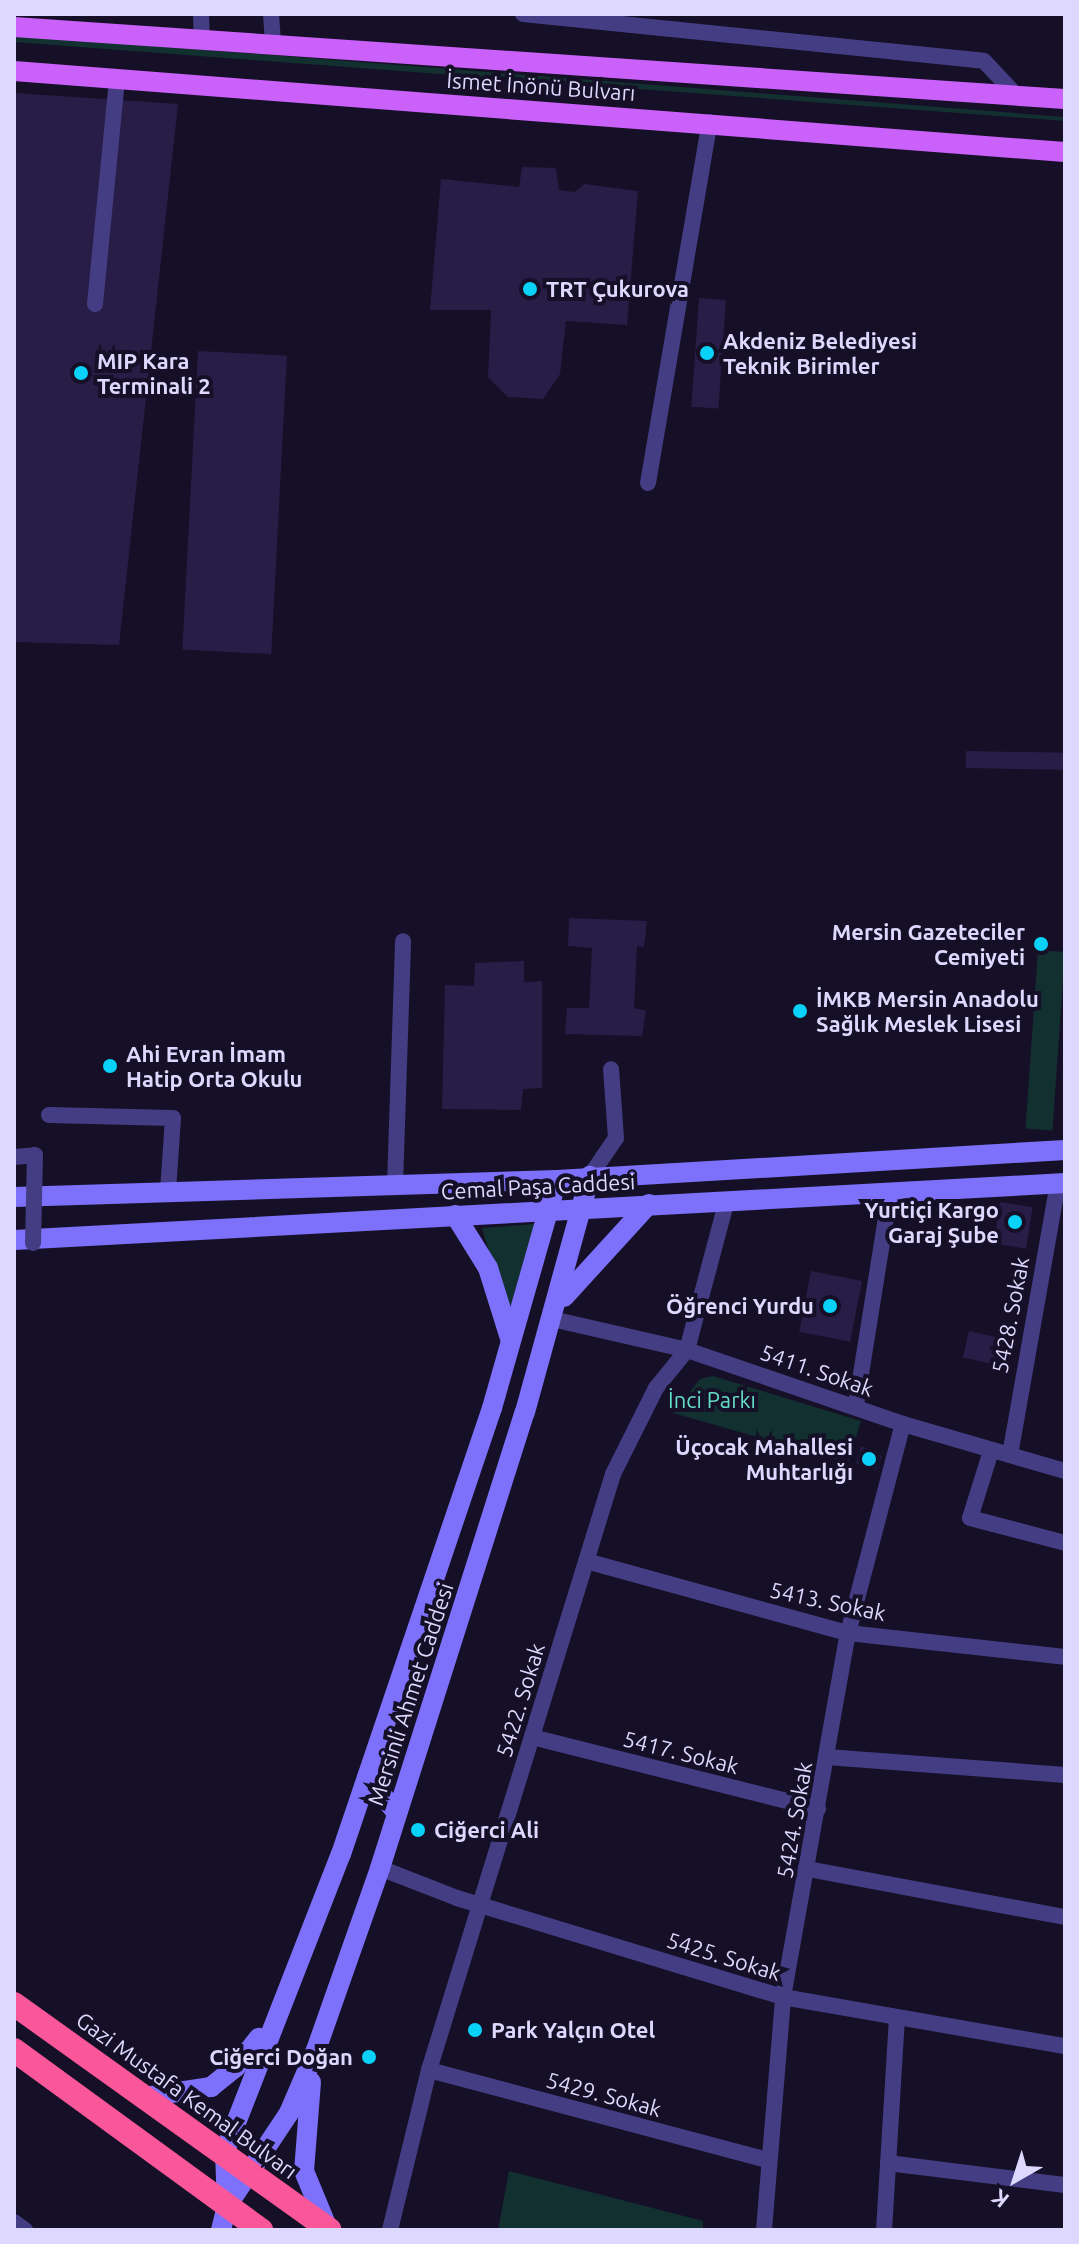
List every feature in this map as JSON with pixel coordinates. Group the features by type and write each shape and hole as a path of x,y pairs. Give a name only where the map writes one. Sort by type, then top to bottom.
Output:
{"highway":[{"name":"Gazi Mustafa Kemal Bulvarı","path":"14,2004 225,2151 329,2229"},
{"path":"14,2050 261,2230"}],"main road":[{"name":"İsmet İnönü Bulvarı","path":"14,27 1014,93 1065,99"},
{"name":"İsmet İnönü Bulvarı","path":"14,71 710,122 1065,152"},
{"name":"Cemal Paşa Caddesi","path":"14,1197 557,1180 1065,1150"},
{"name":"Mersinli Ahmet Caddesi","path":"227,2206 289,2113 316,2050 380,1868 554,1313 590,1176"},
{"name":"Mersinli Ahmet Caddesi","path":"221,2230 227,2206 225,2151 271,2022 367,1777 492,1408 557,1180"},
{"name":"Cemal Paşa Caddesi","path":"20,1241 584,1207 1061,1184"},
{"path":"554,1313 649,1204"},
{"path":"455,1215 488,1268 510,1338"},
{"path":"367,1777 397,1813"},
{"path":"145,2097 211,2087 236,2067 271,2022"},
{"path":"316,2050 304,2171 329,2229"}],"street":[{"path":"201,14 202,41"},
{"path":"271,14 273,46"},
{"path":"523,14 984,61 1014,93"},
{"path":"95,304 117,79"},
{"path":"648,483 710,122"},
{"path":"395,1185 403,941"},
{"path":"590,1176 616,1138 611,1069"},
{"path":"49,1115 173,1118 168,1192"},
{"path":"14,1157 35,1155 20,1241"},
{"name":"5428. Sokak","path":"1010,1455 1061,1184"},
{"path":"856,1405 890,1192"},
{"name":"5422. Sokak","path":"390,2230 429,2070 613,1474 656,1388 687,1350 727,1200"},
{"name":"5411. Sokak","path":"554,1313 687,1350 856,1405 903,1424 1065,1471"},
{"name":"5424. Sokak","path":"764,2230 783,1997 848,1633 903,1424"},
{"path":"991,1451 970,1518 1065,1543"},
{"name":"5413. Sokak","path":"586,1561 848,1633 1065,1657"},
{"name":"5417. Sokak","path":"532,1737 818,1809"},
{"path":"827,1757 1065,1775"},
{"name":"5425. Sokak","path":"380,1868 480,1905 783,1997 1065,2046"},
{"path":"808,1869 1065,1917"},
{"path":"884,2230 897,2017"},
{"name":"5429. Sokak","path":"429,2070 768,2160"},
{"path":"888,2163 1065,2185"},
{"path":"14,2222 25,2230"}],"green space":[{"path":"14,35 1065,117 1065,121 14,42"},
{"path":"1038,950 1065,952 1052,1130 1026,1129"},
{"path":"535,1224 508,1314 482,1228"},
{"name":"İnci Parkı","path":"713,1376 861,1421 848,1463 673,1413 700,1379"},
{"path":"509,2171 703,2221 703,2230 498,2230"}],"building":[{"name":"MIP Kara Terminali 2","path":"14,93 178,104 119,645 14,642"},
{"name":"TRT Çukurova","path":"522,167 556,168 559,190 575,192 584,184 638,191 627,325 566,321 560,374 543,399 508,397 488,377 491,310 430,310 441,179 519,187"},
{"name":"Akdeniz Belediyesi Teknik Birimler","path":"699,298 726,300 718,409 691,407"},
{"path":"198,351 287,356 271,654 182,650"},
{"path":"966,751 1065,753 1065,770 966,768"},
{"path":"569,918 647,921 644,947 637,946 634,1008 646,1011 642,1036 565,1034 567,1008 589,1008 592,948 568,946"},
{"path":"524,961 524,982 542,981 542,1088 523,1089 521,1110 442,1109 445,985 474,986 475,963"},
{"path":"1000,1202 1033,1207 1026,1249 993,1243"},
{"name":"Öğrenci Yurdu","path":"811,1271 862,1281 850,1342 799,1332"},
{"path":"969,1331 1005,1339 999,1366 963,1357"},
{"name":"Üçocak Mahallesi Muhtarlığı","path":"861,1446 882,1456 876,1470 856,1463"}],"place":[{"name":"TRT Çukurova","path":"530,289"},
{"name":"Akdeniz Belediyesi Teknik Birimler","path":"707,353"},
{"name":"MIP Kara Terminali 2","path":"81,373"},
{"name":"Mersin Gazeteciler Cemiyeti","path":"1041,944"},
{"name":"İMKB Mersin Anadolu Sağlık Meslek Lisesi","path":"800,1011"},
{"name":"Ahi Evran İmam Hatip Orta Okulu","path":"110,1066"},
{"name":"Yurtiçi Kargo Garaj Şube","path":"1015,1222"},
{"name":"Öğrenci Yurdu","path":"830,1306"},
{"name":"Üçocak Mahallesi Muhtarlığı","path":"869,1459"},
{"name":"Ciğerci Ali","path":"418,1830"},
{"name":"Park Yalçın Otel","path":"475,2030"},
{"name":"Ciğerci Doğan","path":"369,2057"}]}
